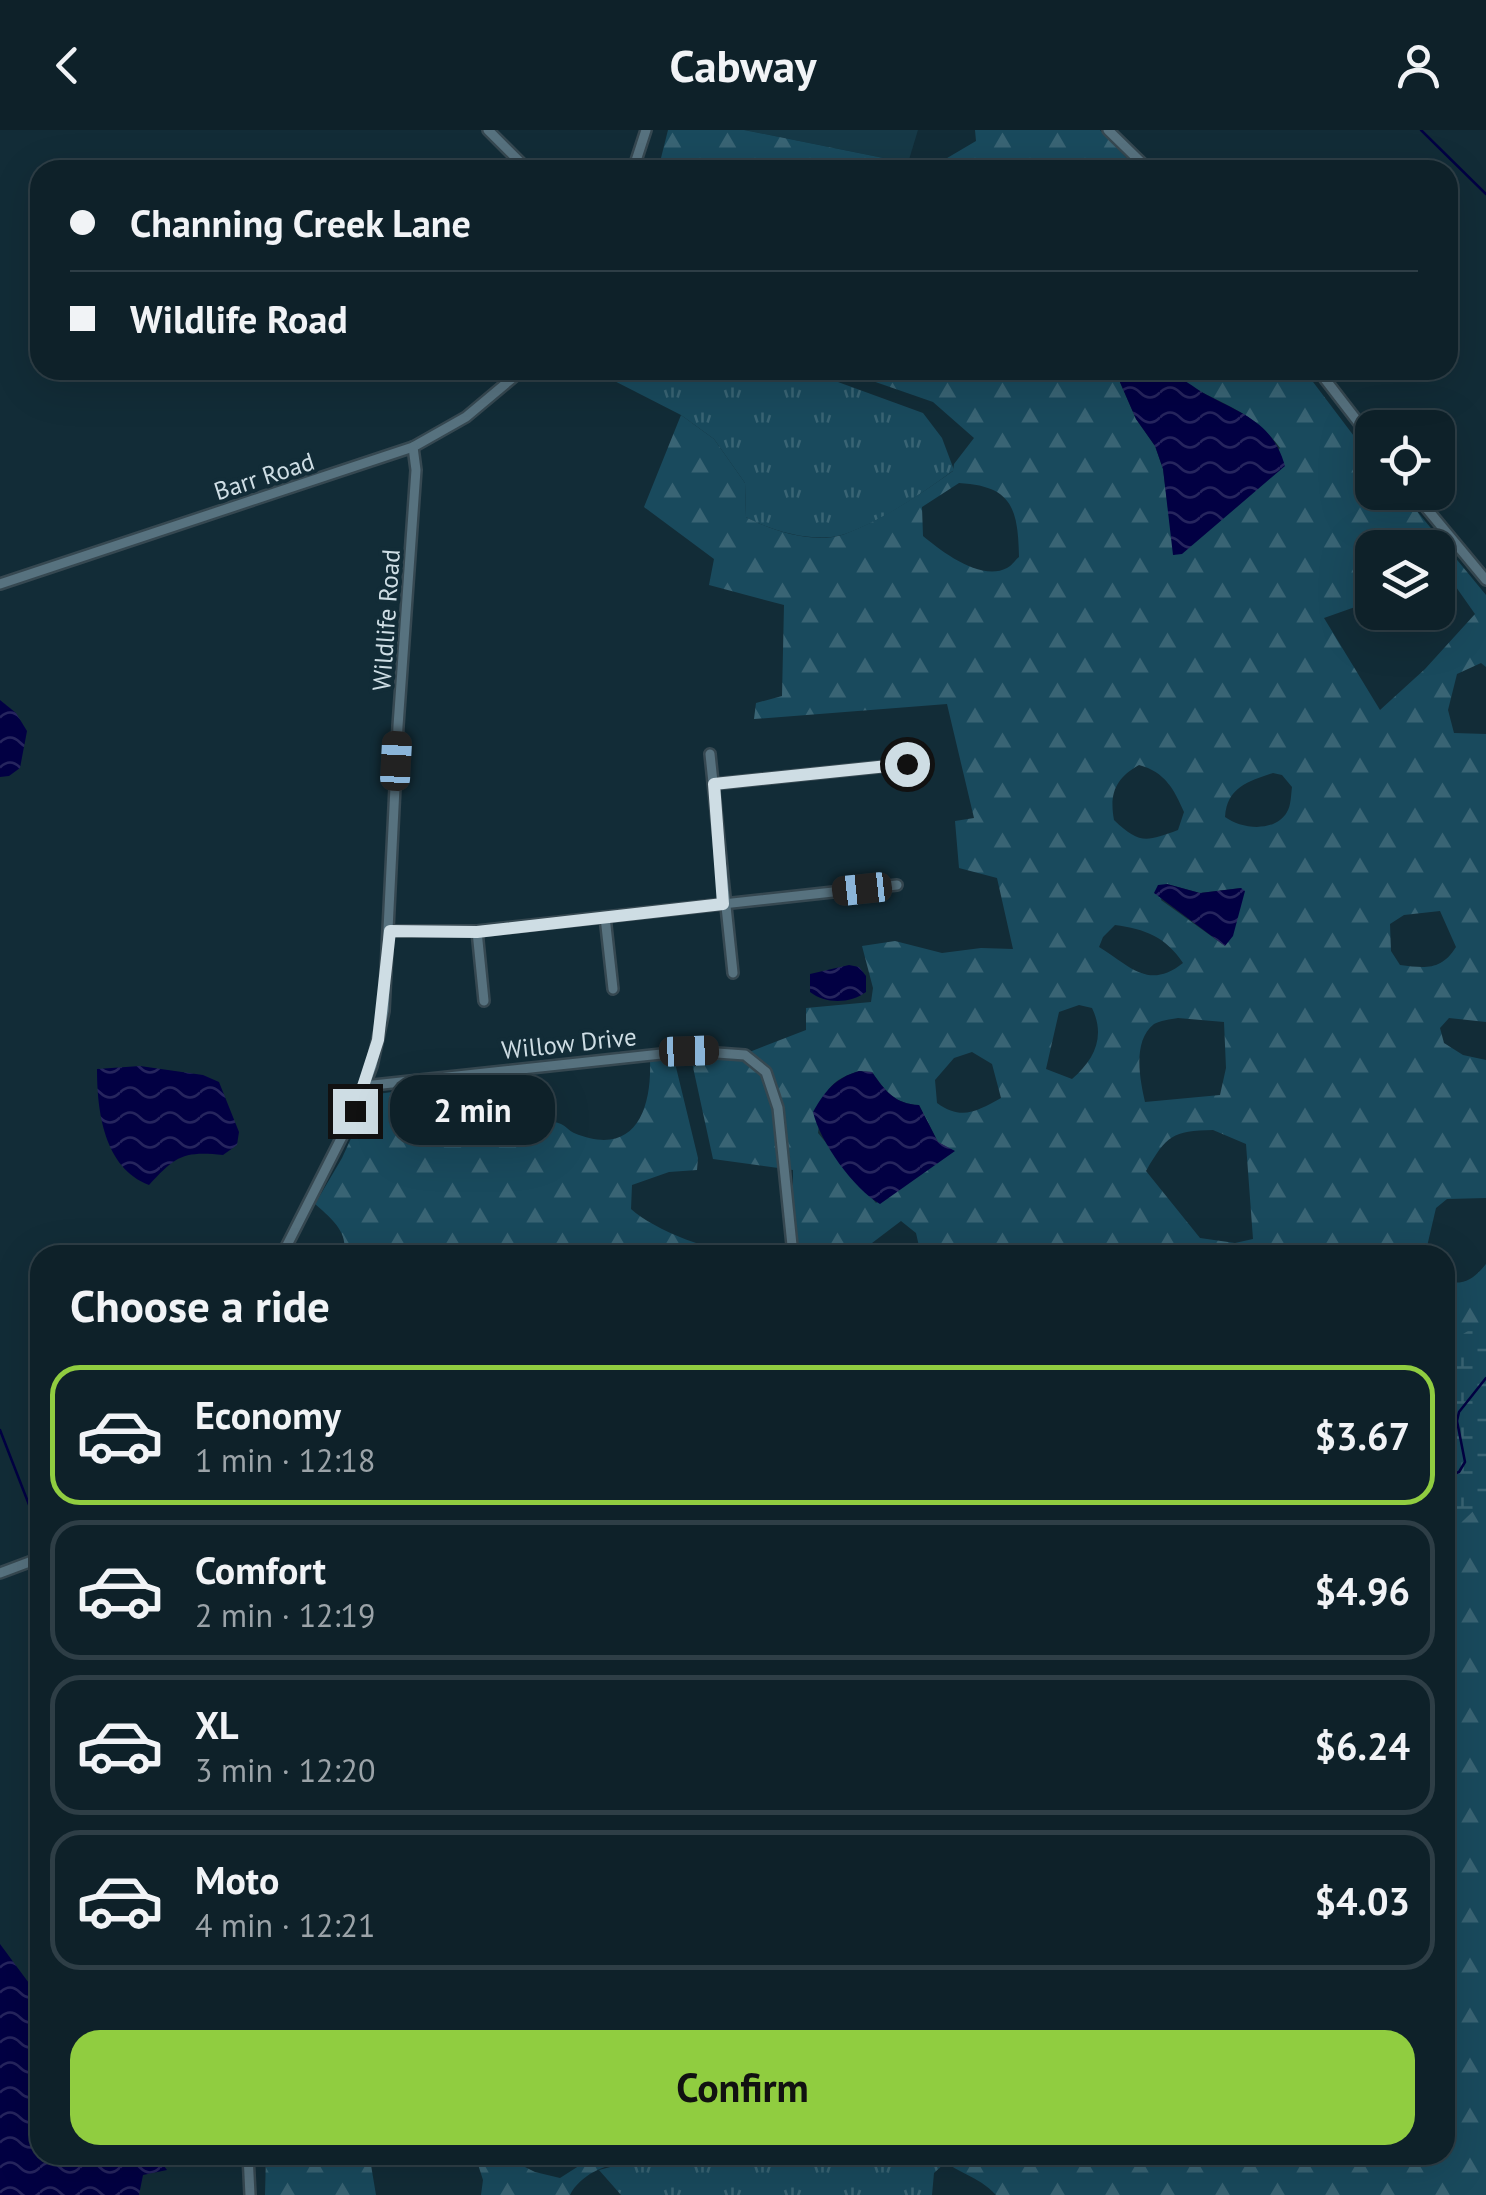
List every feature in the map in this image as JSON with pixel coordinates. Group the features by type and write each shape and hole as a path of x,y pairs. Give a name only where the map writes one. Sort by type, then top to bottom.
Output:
{"street":[{"path":"488,130 518,160"},
{"path":"636,160 646,130"},
{"path":"1108,130 1138,160"},
{"name":"Barr Road","path":"0,584 413,446 466,417 510,380"},
{"path":"1326,380 1355,418"},
{"name":"Wildlife Road","path":"287,1245 364,1086 384,1010 416,470 413,446"},
{"path":"1428,510 1486,580"},
{"path":"710,754 733,974"},
{"path":"714,784 907,764"},
{"path":"390,931 477,932 896,885"},
{"path":"605,916 612,989"},
{"path":"477,932 484,1001"},
{"name":"Willow Drive","path":"364,1086 689,1051 745,1054 766,1072 778,1108 792,1245"},
{"path":"0,1572 30,1562"},
{"path":"248,2165 250,2195"}],"shaded area":[{"path":"744,130 918,130 909,160"}],"green space":[{"path":"668,130 744,130 893,160 660,160"},
{"path":"975,130 1100,130 1128,160 944,160 976,141"},
{"path":"613,380 832,380 923,413 942,438 954,470 859,529 834,537 808,537 746,517 745,483 714,439 681,415"},
{"path":"870,380 1119,380 1136,419 1155,446 1163,469 1174,555 1280,448 1241,412 1180,380 1312,380 1355,437 1355,510 1416,510 1432,530 1355,530 1355,607 1324,618 1380,710 1425,669 1475,614 1455,587 1455,557 1486,595 1486,667 1481,663 1457,674 1448,710 1454,733 1486,734 1486,1022 1449,1018 1440,1028 1444,1043 1463,1055 1486,1060 1486,1198 1447,1199 1436,1208 1427,1245 919,1245 916,1233 901,1221 872,1243 788,1245 793,1170 713,1159 691,1058 752,1051 806,1030 806,1008 871,1002 873,988 862,946 895,941 942,953 1013,949 997,878 959,868 955,821 974,818 947,704 754,719 756,703 782,696 784,605 709,585 714,559 644,507 681,415 714,439 745,483 746,517 794,535 833,537 859,528 915,497 953,471 974,438 933,402","holes":["959,483 991,489 1001,495 1014,513 1019,557 1007,568 974,568 923,536 922,507","1139,765 1162,777 1172,789 1184,812 1178,830 1143,839 1114,820 1114,794 1125,775","1273,773 1282,775 1292,787 1289,807 1282,819 1258,827 1225,817 1235,792","1167,884 1200,893 1241,888 1225,946 1161,900","1440,911 1456,947 1438,964 1400,965 1391,951 1390,924 1404,915","1115,925 1136,929 1154,936 1183,963 1160,975 1140,973 1099,947","1079,1005 1092,1008 1098,1038 1092,1056 1072,1079 1046,1069 1059,1012","1178,1018 1224,1022 1226,1068 1220,1095 1145,1102 1139,1061 1147,1031 1154,1024","972,1052 992,1064 1001,1098 962,1113 937,1103 935,1080 954,1058","872,1072 891,1095 919,1105 938,1142 954,1151 876,1203 818,1133 826,1093 847,1075","1213,1130 1246,1144 1253,1239 1235,1243 1200,1238 1146,1171 1172,1137"]},
{"path":"674,1059 698,1158 697,1170 669,1172 632,1185 631,1209 663,1229 704,1245 344,1245 333,1220 315,1204 371,1095 517,1074 521,1121 557,1122 574,1133 611,1139 625,1134 643,1112 650,1060"},
{"path":"1486,1264 1486,1361 1455,1388 1455,1283 1477,1274"},
{"path":"1486,1320 1486,1499 1455,1528 1455,1339"},
{"path":"1486,1483 1486,2195 996,2195 950,2165 1455,2165 1455,1487"},
{"path":"266,2165 371,2165 376,2195 265,2195"},
{"path":"478,2165 521,2165 560,2178 580,2165 610,2165 580,2182 570,2195 481,2195 483,2180"},
{"path":"618,2165 943,2165 934,2173 932,2195 621,2195 599,2170"}],"water":[{"path":"1119,380 1183,380 1265,430 1285,466 1182,554 1173,555 1163,469 1155,446 1136,419"},
{"path":"0,700 16,713 27,731 20,768 0,777"},
{"path":"1158,885 1200,893 1241,888 1245,891 1233,936 1225,946 1154,893"},
{"path":"849,965 859,967 866,976 866,992 838,1001 810,992 810,974"},
{"path":"140,1066 203,1075 219,1082 239,1132 237,1145 223,1155 181,1158 149,1185 134,1177 122,1166 106,1136 97,1069"},
{"path":"859,1071 872,1072 897,1099 919,1105 938,1142 955,1151 880,1204 839,1164 813,1112 831,1086"},
{"path":"0,1944 30,1984 30,2165 163,2165 167,2170 143,2175 139,2195 0,2195"}],"waterway":[{"path":"1421,130 1451,160"},
{"path":"1458,166 1486,194"},
{"path":"1455,1473 1465,1462 1457,1421 1459,1412 1486,1378"},
{"path":"0,1430 30,1507"}],"route":[{"path":"355,1111 372,1066 384,1010 390,931 477,932 723,904 714,784 907,764"}]}
